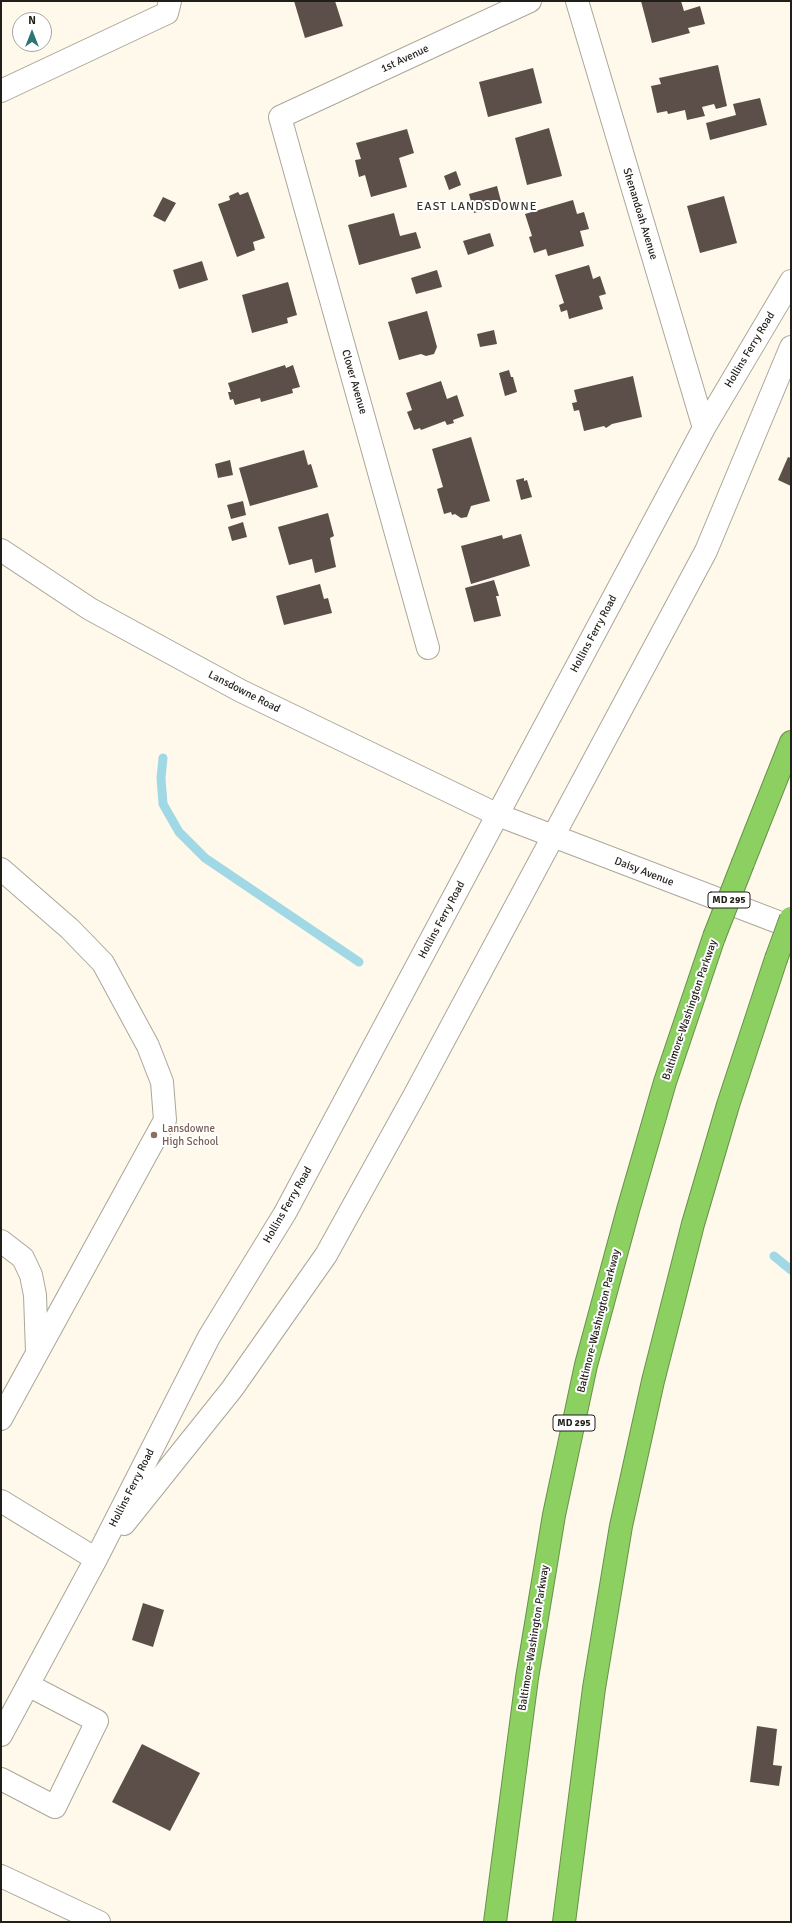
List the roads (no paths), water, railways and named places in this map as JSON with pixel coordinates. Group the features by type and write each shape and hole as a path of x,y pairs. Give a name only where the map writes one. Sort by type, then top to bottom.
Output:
{"highway":[{"name":"Baltimore-Washington Parkway","path":"496,1922 527,1678 554,1515 586,1365 628,1210 665,1082 714,938 791,742"},
{"path":"564,1922 594,1688 624,1510 653,1381 693,1224 728,1105 791,918"}],"street":[{"path":"1,91 167,13 170,1"},
{"name":"1st Avenue","path":"280,117 530,1"},
{"name":"Shenandoah Avenue","path":"577,1 704,428"},
{"name":"Clover Avenue","path":"280,117 428,648"},
{"name":"Hollins Ferry Road","path":"1,1735 96,1559 208,1337 285,1213 704,428 791,281"},
{"name":"Hollins Ferry Road","path":"96,1559 232,1389 326,1256 414,1096 551,837 706,551 791,348"},
{"name":"Lansdowne Road","path":"1,550 90,609 241,691 498,815"},
{"name":"Daisy Avenue","path":"498,815 551,837 791,927"},
{"path":"1,869 70,929 103,963 148,1046 162,1082 164,1120 1,1419"},
{"path":"1,1242 23,1258 31,1275 35,1295 38,1352"},
{"path":"1,1501 96,1559"},
{"path":"1,1779 55,1807 97,1721 28,1685"},
{"path":"1,1876 90,1920"}],"waterway":[{"path":"163,758 161,778 163,804 179,832 205,858 359,962"},
{"path":"774,1256 791,1270"}],"place":[{"name":"Lansdowne High School","path":"154,1135"}],"district":[{"name":"EAST LANDSDOWNE","path":"477,207"}]}
